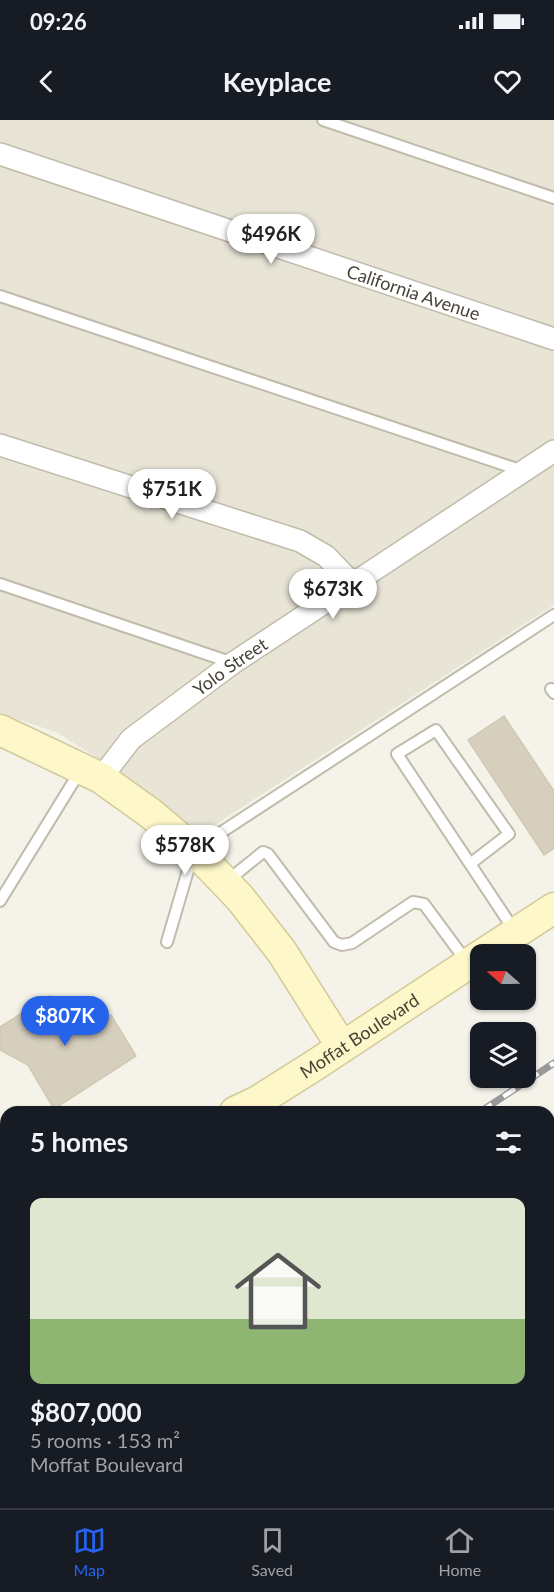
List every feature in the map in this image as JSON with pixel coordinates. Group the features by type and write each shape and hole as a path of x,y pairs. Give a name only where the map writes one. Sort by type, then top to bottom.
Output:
{"street":[{"name":"California Avenue","path":"0,154 554,339"},
{"path":"0,445 300,541 326,556 352,583"},
{"name":"Yolo Street","path":"91,773 131,739 233,663 554,451"},
{"path":"0,730 91,773 150,813 194,850 240,898 282,952 342,1047"},
{"name":"Moffat Boulevard","path":"499,944 554,908"},
{"name":"Moffat Boulevard","path":"248,1106 470,963"}],"lane":[{"path":"322,120 554,198"},
{"path":"0,296 523,471"},
{"path":"0,584 233,663"},
{"path":"167,942 194,850 554,615"},
{"path":"470,864 509,834 436,730 397,754 470,864 516,933"},
{"path":"0,901 91,773"},
{"path":"225,883 263,852 268,854 334,942 342,945 352,943 412,902 418,902 424,904 470,951"}],"shaded area":[{"path":"0,120 554,120 554,605 193,839 116,770 58,733 0,713"}],"building":[{"path":"504,716 554,791 554,848 544,855 468,740"},
{"path":"49,996 83,1004 95,1025 111,1015 136,1056 59,1106 52,1106 28,1065 0,1050 0,1027"}],"railway":[{"path":"489,1106 554,1063"}]}
